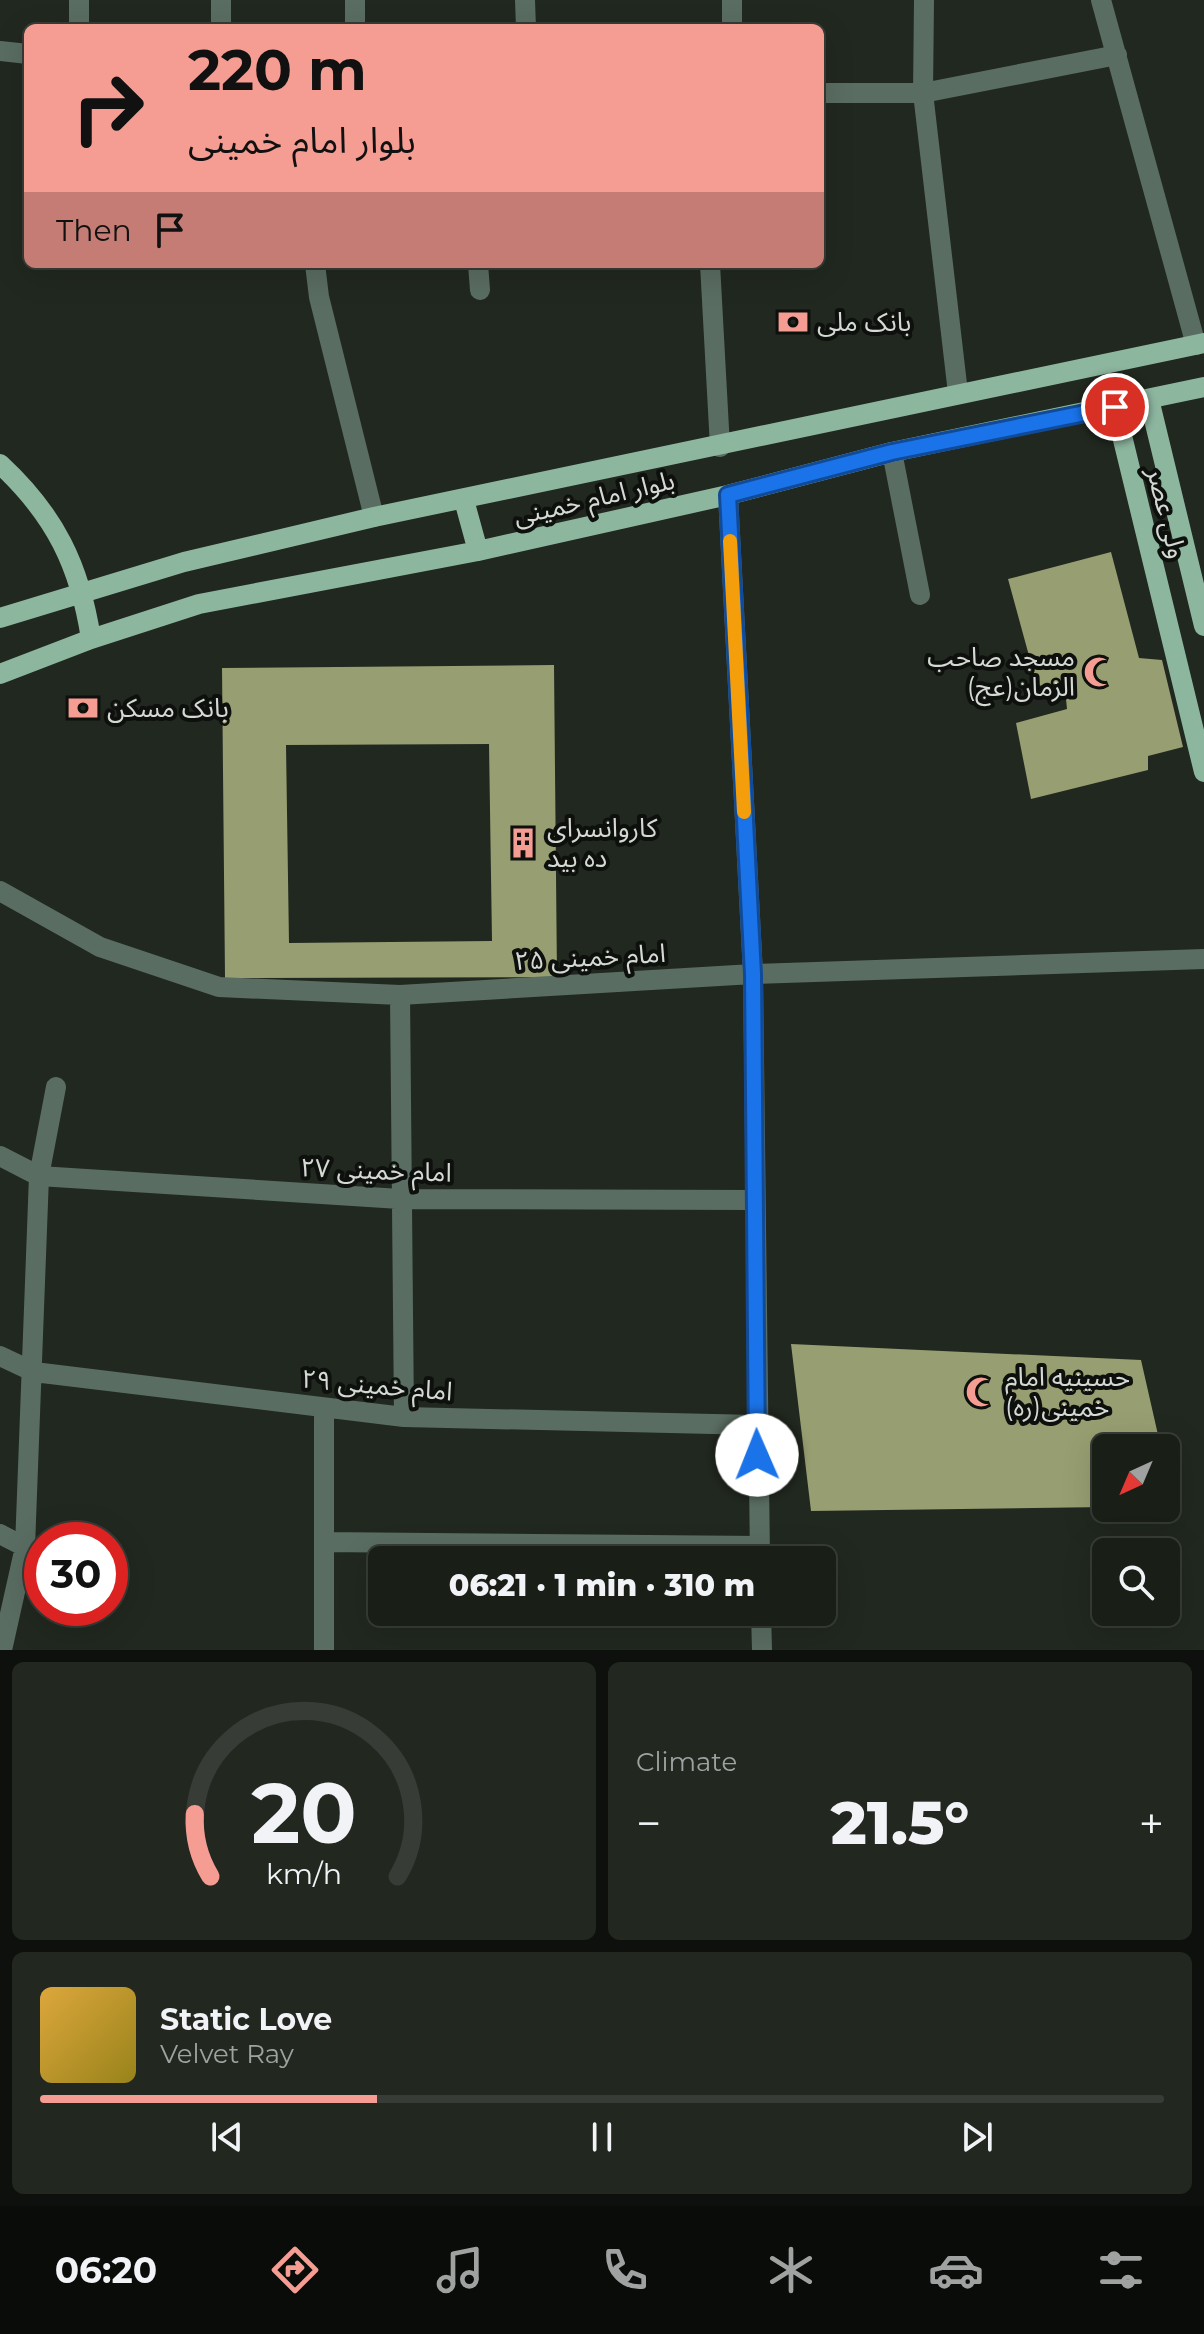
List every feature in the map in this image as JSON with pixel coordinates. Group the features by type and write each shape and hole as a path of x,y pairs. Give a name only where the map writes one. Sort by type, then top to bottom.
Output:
{"main road":[{"name":"بلوار امام خمینی","path":"0,618 184,562 374,517 720,447 958,393 1200,344"},
{"name":"بلوار امام خمینی","path":"0,674 91,639 199,604 478,551 728,495 892,452 1204,387"},
{"name":"ولی عصر","path":"1149,399 1204,626"},
{"name":"ولی عصر","path":"1115,407 1204,772"},
{"path":"0,464 57,529 84,591 91,639"},
{"path":"464,500 478,551"}],"street":[{"path":"79,0 79,24"},
{"path":"221,0 221,24"},
{"path":"355,0 355,24"},
{"path":"525,0 526,24"},
{"path":"732,0 732,24"},
{"path":"924,0 923,93 958,393"},
{"path":"1101,0 1200,344"},
{"path":"0,51 24,54"},
{"path":"824,93 923,93 1117,55"},
{"path":"315,268 319,297 374,517"},
{"path":"478,268 480,290"},
{"path":"710,268 720,447"},
{"path":"892,452 920,595"},
{"path":"728,495 753,974 760,1546"},
{"name":"امام خمینی ۲۵","path":"0,891 100,947 219,987 400,995 753,974 1204,959"},
{"path":"400,995 404,1417"},
{"path":"26,1522 39,1176 56,1087"},
{"name":"امام خمینی ۲۷","path":"0,1156 39,1176 400,1199 755,1200"},
{"name":"امام خمینی ۲۹","path":"0,1356 34,1372 404,1417 756,1425"},
{"path":"324,1408 324,1650"},
{"path":"0,1534 24,1546"},
{"path":"324,1542 483,1546"},
{"path":"2,1650 24,1551"},
{"path":"761,1626 762,1650"}],"building":[{"name":"مسجد صاحب الزمان(عج)","path":"1111,552 1139,658 1162,660 1183,747 1148,756 1148,770 1031,799 1016,723 1067,709 1065,689 1037,685 1008,579"},
{"name":"کاروانسرای ده بید","path":"554,665 557,977 225,978 222,668","holes":["489,744 492,941 289,943 286,745"]},
{"path":"791,1344 1141,1360 1158,1434 1092,1434 1092,1507 811,1511"}],"slow traffic":[{"path":"730,541 744,812"}],"place":[{"name":"بانک ملی","path":"793,322"},
{"name":"مسجد صاحب الزمان(عج)","path":"1099,672"},
{"name":"بانک مسکن","path":"83,708"},
{"name":"کاروانسرای ده بید","path":"523,843"},
{"name":"حسینیه امام خمینی(ره)","path":"981,1392"}],"route":[{"path":"757,1455 753,974 728,495 892,452 1115,407"}]}
